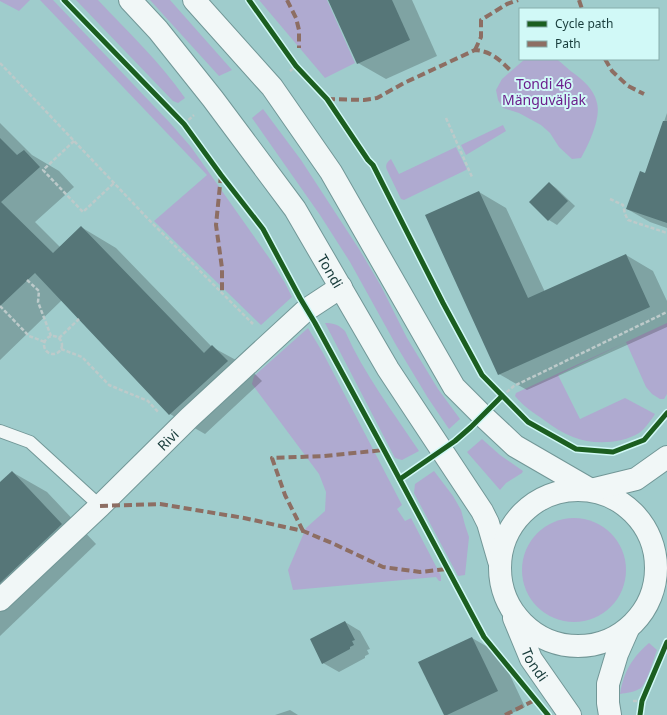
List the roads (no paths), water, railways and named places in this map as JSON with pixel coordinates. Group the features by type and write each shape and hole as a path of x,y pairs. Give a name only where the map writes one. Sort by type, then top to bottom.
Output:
{"street":[{"name":"Tondi","path":"130,0 158,30 213,99 295,209 388,369 482,510 488,523 499,562 500,586 509,608 531,659 570,715"},
{"path":"194,0 272,87 327,166 454,387 516,446 591,490 609,496 626,505 639,518 649,534 657,570 655,584"},
{"name":"Rivi","path":"0,600 100,506 176,431 306,310 341,287"},
{"path":"499,562 503,542 509,529 528,506 542,498 567,490 591,490 636,480 667,457"},
{"path":"610,715 608,703 608,684 617,654 628,629 644,610 651,598 667,555"},
{"path":"509,608 517,619 530,630 550,642 572,647 591,646 628,629"}],"lane":[{"path":"0,431 30,442 100,506"}],"park label":[{"name":"Tondi 46 Mänguväljak","path":"544,92"}]}
